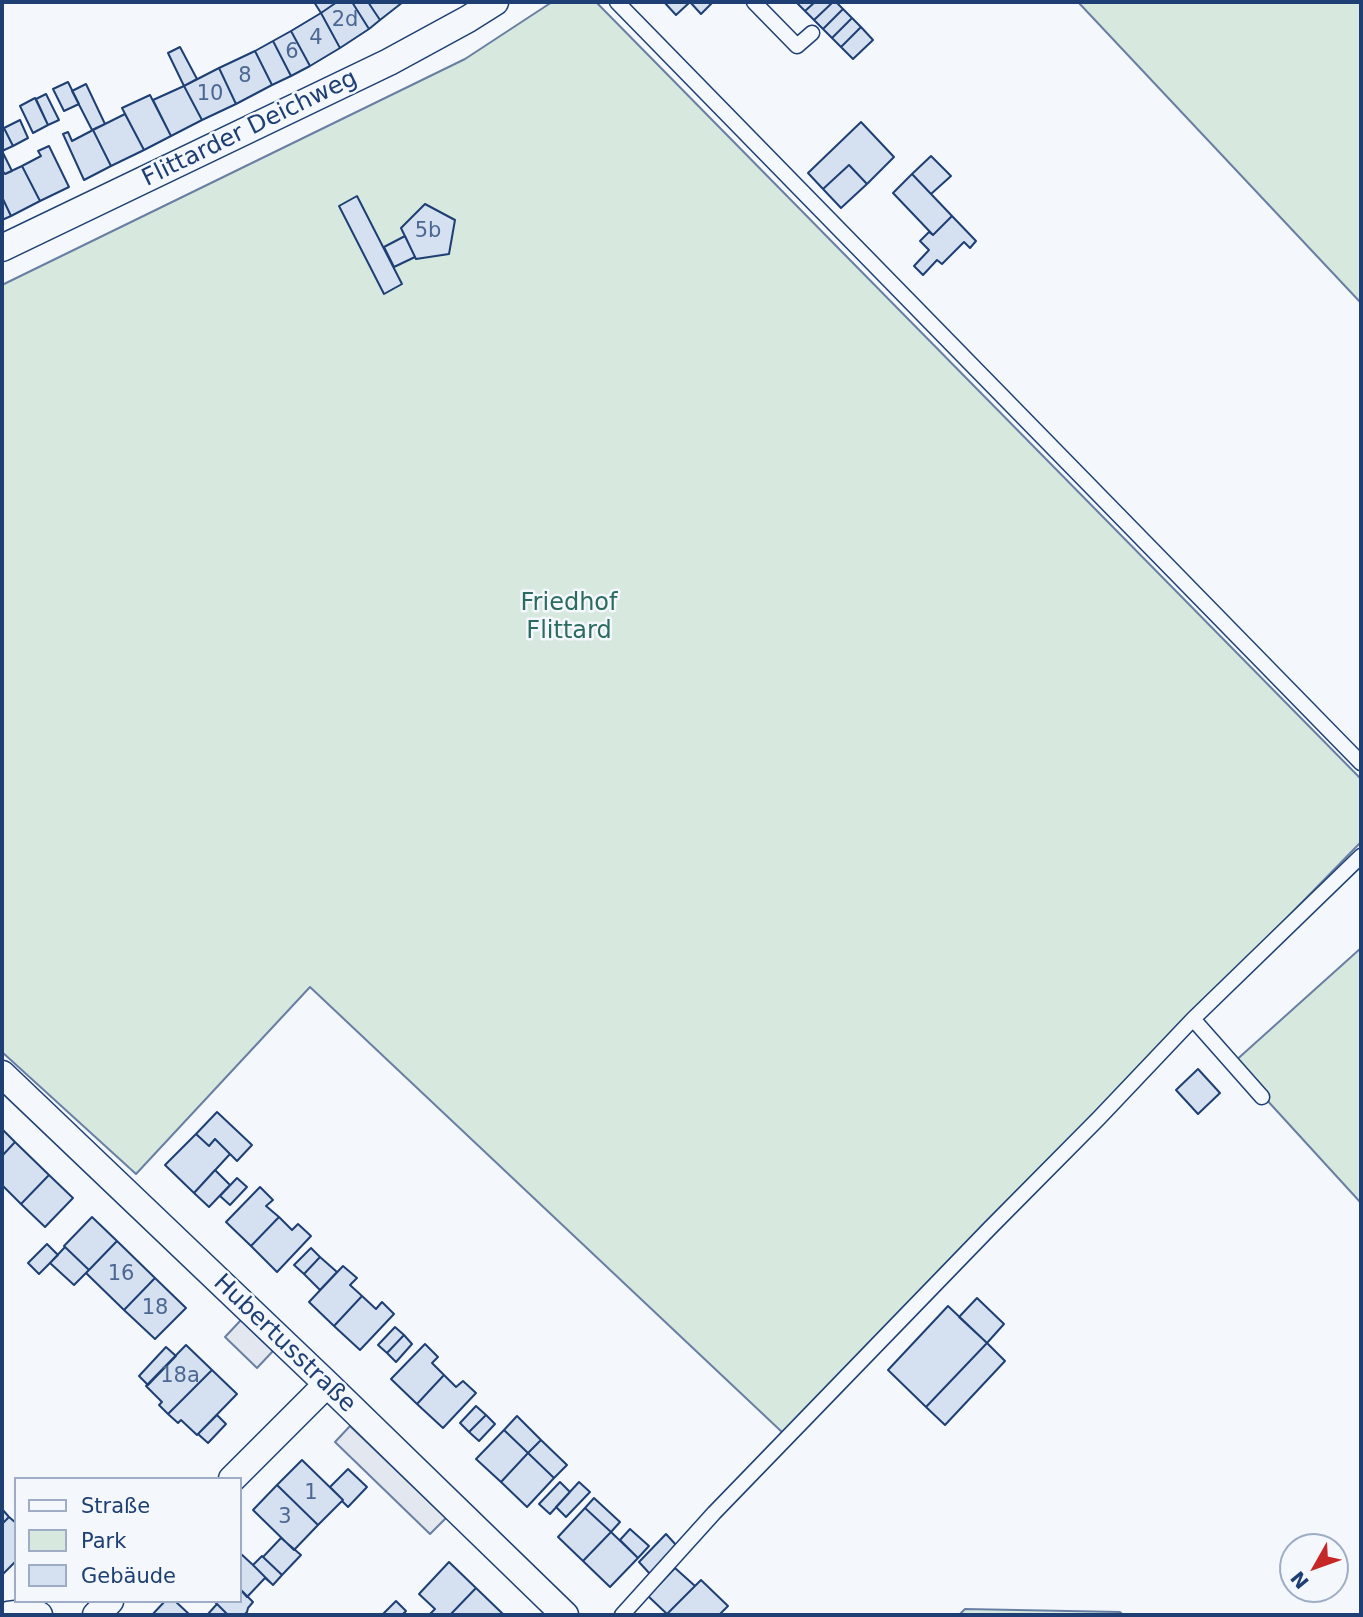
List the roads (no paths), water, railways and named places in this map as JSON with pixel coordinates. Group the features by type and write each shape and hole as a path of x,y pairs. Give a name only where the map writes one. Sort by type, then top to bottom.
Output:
{"street":[{"name":"Flittarder Deichweg","path":"2,248 389,62 495,2"},
{"name":"Hubertusstraße","path":"2,1074 565,1615"},
{"path":"234,1477 327,1384"},
{"path":"8,1615 32,1612 39,1615"}],"lane":[{"path":"618,2 1361,763"},
{"path":"754,2 797,46 812,33"},
{"path":"622,1615 714,1513 1193,1019 1361,856"},
{"path":"1193,1019 1262,1097"}],"park label":[{"name":"Friedhof Flittard","path":"569,618"}]}
